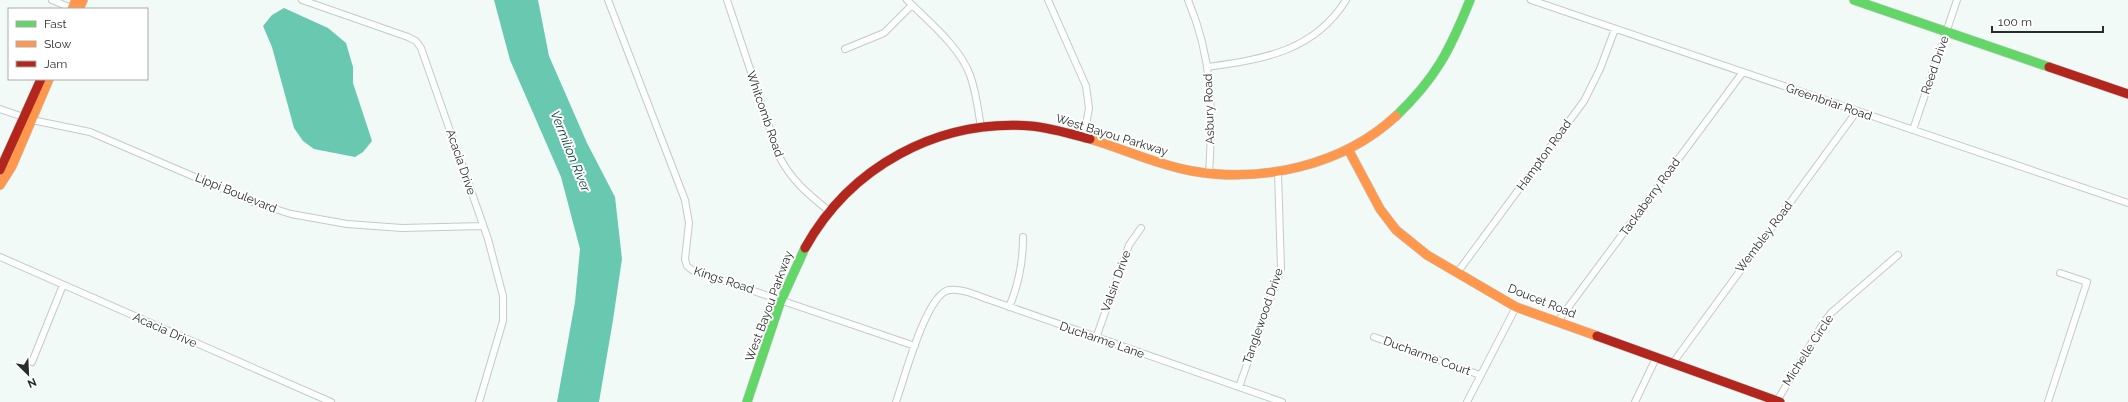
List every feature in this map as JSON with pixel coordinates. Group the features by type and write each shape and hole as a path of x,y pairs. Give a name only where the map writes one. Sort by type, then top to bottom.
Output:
{"street":[{"path":"52,0 75,7 83,0"},
{"name":"Acacia Drive","path":"302,0 408,37 418,43 483,226 497,272 504,308 503,321 479,402"},
{"name":"Kings Road","path":"608,0 684,200 689,231 685,259 687,266 692,270 915,346"},
{"name":"Whitcomb Road","path":"727,0 779,156 785,169 799,187 829,211"},
{"path":"907,0 953,48 966,66 973,86 981,127"},
{"path":"1048,0 1086,86 1089,108 1084,137"},
{"name":"Asbury Road","path":"1188,0 1202,40 1208,67 1212,114 1209,174"},
{"path":"1208,67 1267,57 1291,49 1322,27 1346,0"},
{"name":"West Bayou Parkway","path":"747,402 782,300 802,252 829,211 866,176 895,156 941,136 981,127 1007,125 1038,127 1084,137 1178,168 1209,174 1241,176 1278,172 1310,165 1348,149 1397,116 1424,87 1448,52 1470,0"},
{"name":"Greenbriar Road","path":"1531,0 2128,203"},
{"path":"1854,0 2128,94"},
{"name":"Reed Drive","path":"1913,130 1957,0"},
{"path":"845,49 884,33 912,5"},
{"name":"Hampton Road","path":"1457,273 1584,101 1600,70 1615,29"},
{"name":"Tackaberry Road","path":"1558,322 1743,72"},
{"path":"0,185 12,166 41,80"},
{"path":"0,170 48,80"},
{"name":"Lippi Boulevard","path":"0,109 28,118 90,132 253,202 291,214 347,224 402,228 483,226"},
{"name":"Wembley Road","path":"1672,364 1857,111"},
{"name":"Doucet Road","path":"1348,149 1380,209 1396,230 1426,255 1516,306 1779,402"},
{"name":"Tanglewood Drive","path":"1239,387 1281,268 1278,172"},
{"name":"Valsin Drive","path":"1096,338 1129,244 1141,228"},
{"path":"1009,307 1016,291 1023,261 1023,237"},
{"name":"Michelle Circle","path":"1779,402 1824,322 1831,313 1898,255"},
{"name":"Acacia Drive","path":"0,257 331,402"},
{"path":"2048,402 2087,282 2060,273"},
{"path":"32,362 63,285"},
{"name":"Ducharme Lane","path":"896,402 929,310 938,296 945,291 951,290 962,291 1282,402"},
{"path":"1467,402 1516,306"},
{"name":"Ducharme Court","path":"1374,337 1480,375"},
{"path":"1635,402 1656,358"}],"water":[{"name":"Vermilion River","path":"494,0 538,0 549,56 587,143 615,197 622,259 599,402 557,402 575,302 580,249 561,177 510,60"},
{"path":"284,8 328,28 346,43 353,67 353,83 372,141 363,152 355,157 314,149 303,141 294,128 272,47 263,26 272,15"}],"traffic: fast":[{"path":"1396,116 1422,89 1432,76 1456,34 1470,0"},
{"path":"1854,0 2049,67"},
{"path":"747,402 780,303 805,248"}],"traffic: slow":[{"path":"72,8 76,0"},
{"path":"79,8 83,0"},
{"path":"0,185 12,166 49,80"},
{"path":"1090,139 1153,161 1192,171 1219,174 1273,172 1300,167 1326,159 1375,133 1396,116"},
{"path":"1348,149 1380,209 1396,230 1427,255 1516,307 1597,336"}],"traffic: jam":[{"path":"2049,67 2128,94"},
{"path":"0,170 41,80"},
{"path":"805,248 824,219 846,194 871,172 900,154 930,140 962,131 996,126 1031,126 1061,131 1090,139"},
{"path":"1597,336 1780,402"}]}
